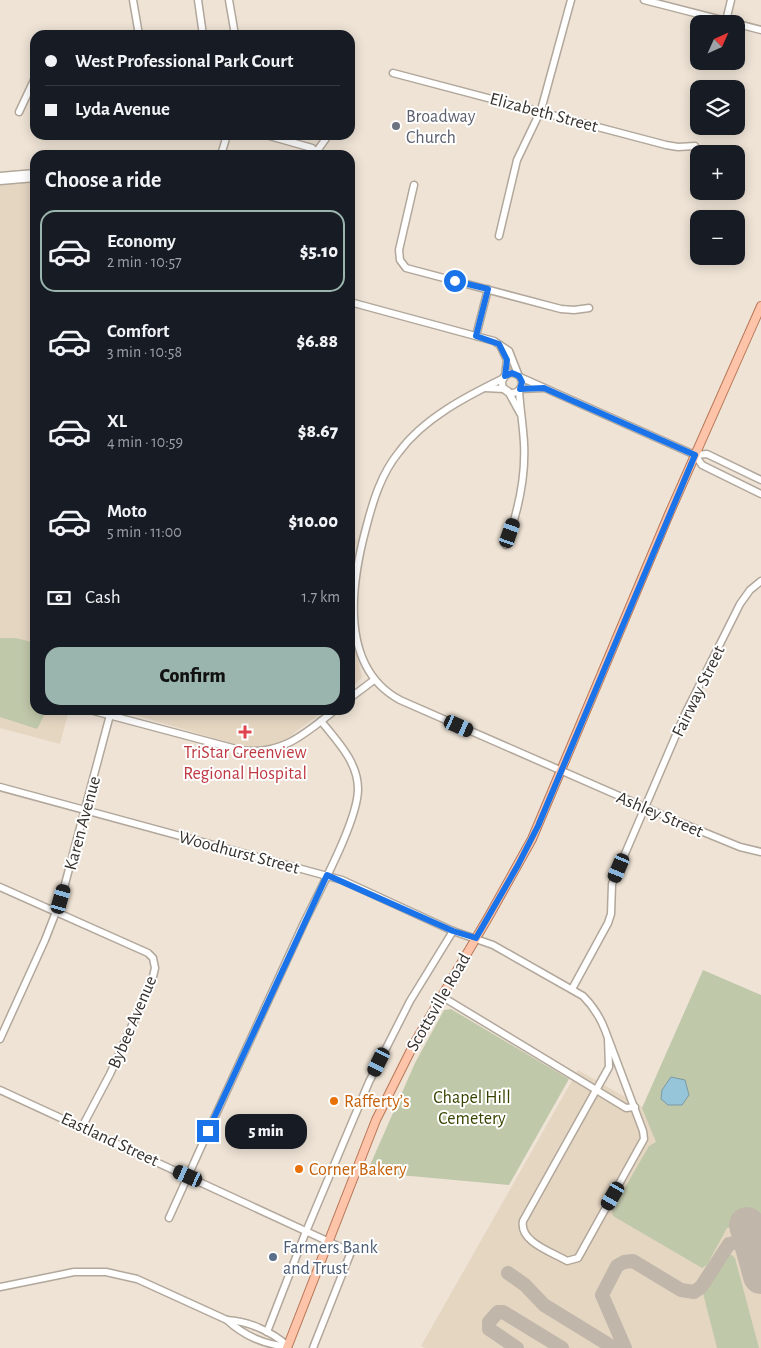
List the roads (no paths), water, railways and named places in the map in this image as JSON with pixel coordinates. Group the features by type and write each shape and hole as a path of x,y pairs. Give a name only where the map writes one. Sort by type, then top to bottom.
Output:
{"main road":[{"name":"Scottsville Road","path":"287,1347 328,1240 393,1083 441,996 524,854 562,771 695,455 761,306"}],"street":[{"path":"133,0 138,30"},
{"path":"198,0 202,30"},
{"path":"229,0 233,30"},
{"path":"499,236 517,160 541,110 571,0"},
{"path":"644,0 703,15"},
{"path":"727,15 731,0"},
{"path":"745,26 761,30"},
{"name":"Elizabeth Street","path":"393,72 541,110 666,145 690,146"},
{"path":"19,112 30,89"},
{"path":"280,140 309,150"},
{"path":"0,176 30,173"},
{"path":"0,181 30,178"},
{"path":"414,185 399,250 401,262 412,270 561,309 589,308"},
{"path":"476,336 488,289"},
{"path":"355,303 476,336 499,344 509,351 522,384 519,389 524,444 524,475 517,512 506,545"},
{"path":"499,344 507,360 502,384 520,413"},
{"path":"355,580 361,548 379,486 394,458 410,438 444,412 512,373 695,455 707,454 760,478 753,489"},
{"path":"484,388 514,392 519,389 544,388"},
{"path":"695,455 702,465 761,494"},
{"name":"Fairway Street","path":"572,989 611,916 612,884 685,714 744,597 761,581"},
{"path":"355,622 362,657 374,680 355,694"},
{"name":"Ashley Street","path":"374,680 387,692 400,700 646,808 721,839 761,852"},
{"path":"107,715 255,751 277,749 290,744 329,715"},
{"name":"Karen Avenue","path":"0,1038 57,912 110,716"},
{"path":"169,1218 354,813 358,786 355,769 349,757 321,721"},
{"name":"Woodhurst Street","path":"0,787 327,875 453,931 476,938 572,989 592,1006 608,1038 644,1131 644,1142 578,1258 567,1261 527,1238 522,1227 523,1220 598,1091"},
{"name":"Bybee Avenue","path":"0,887 148,953 155,966 152,981 140,1009 82,1127"},
{"path":"267,1332 307,1230 370,1082 410,1001 453,931"},
{"path":"441,996 626,1108 635,1107"},
{"path":"598,1091 609,1067 608,1038"},
{"name":"Eastland Street","path":"0,1090 307,1230 351,1252 313,1348"},
{"path":"0,1287 74,1272 106,1272 136,1279 227,1320 237,1330 263,1345 287,1347"},
{"path":"227,1320 241,1320 276,1336 287,1347"}],"water":[{"path":"671,1077 685,1080 689,1095 682,1105 668,1105 661,1099 662,1090"}],"place":[{"name":"Broadway Church","path":"396,126"},
{"name":"TriStar Greenview Regional Hospital","path":"245,732"},
{"name":"Rafferty’s","path":"334,1101"},
{"name":"Corner Bakery","path":"299,1169"},
{"name":"Farmers Bank and Trust","path":"273,1257"}],"park label":[{"name":"Chapel Hill Cemetery","path":"472,1107"}]}
